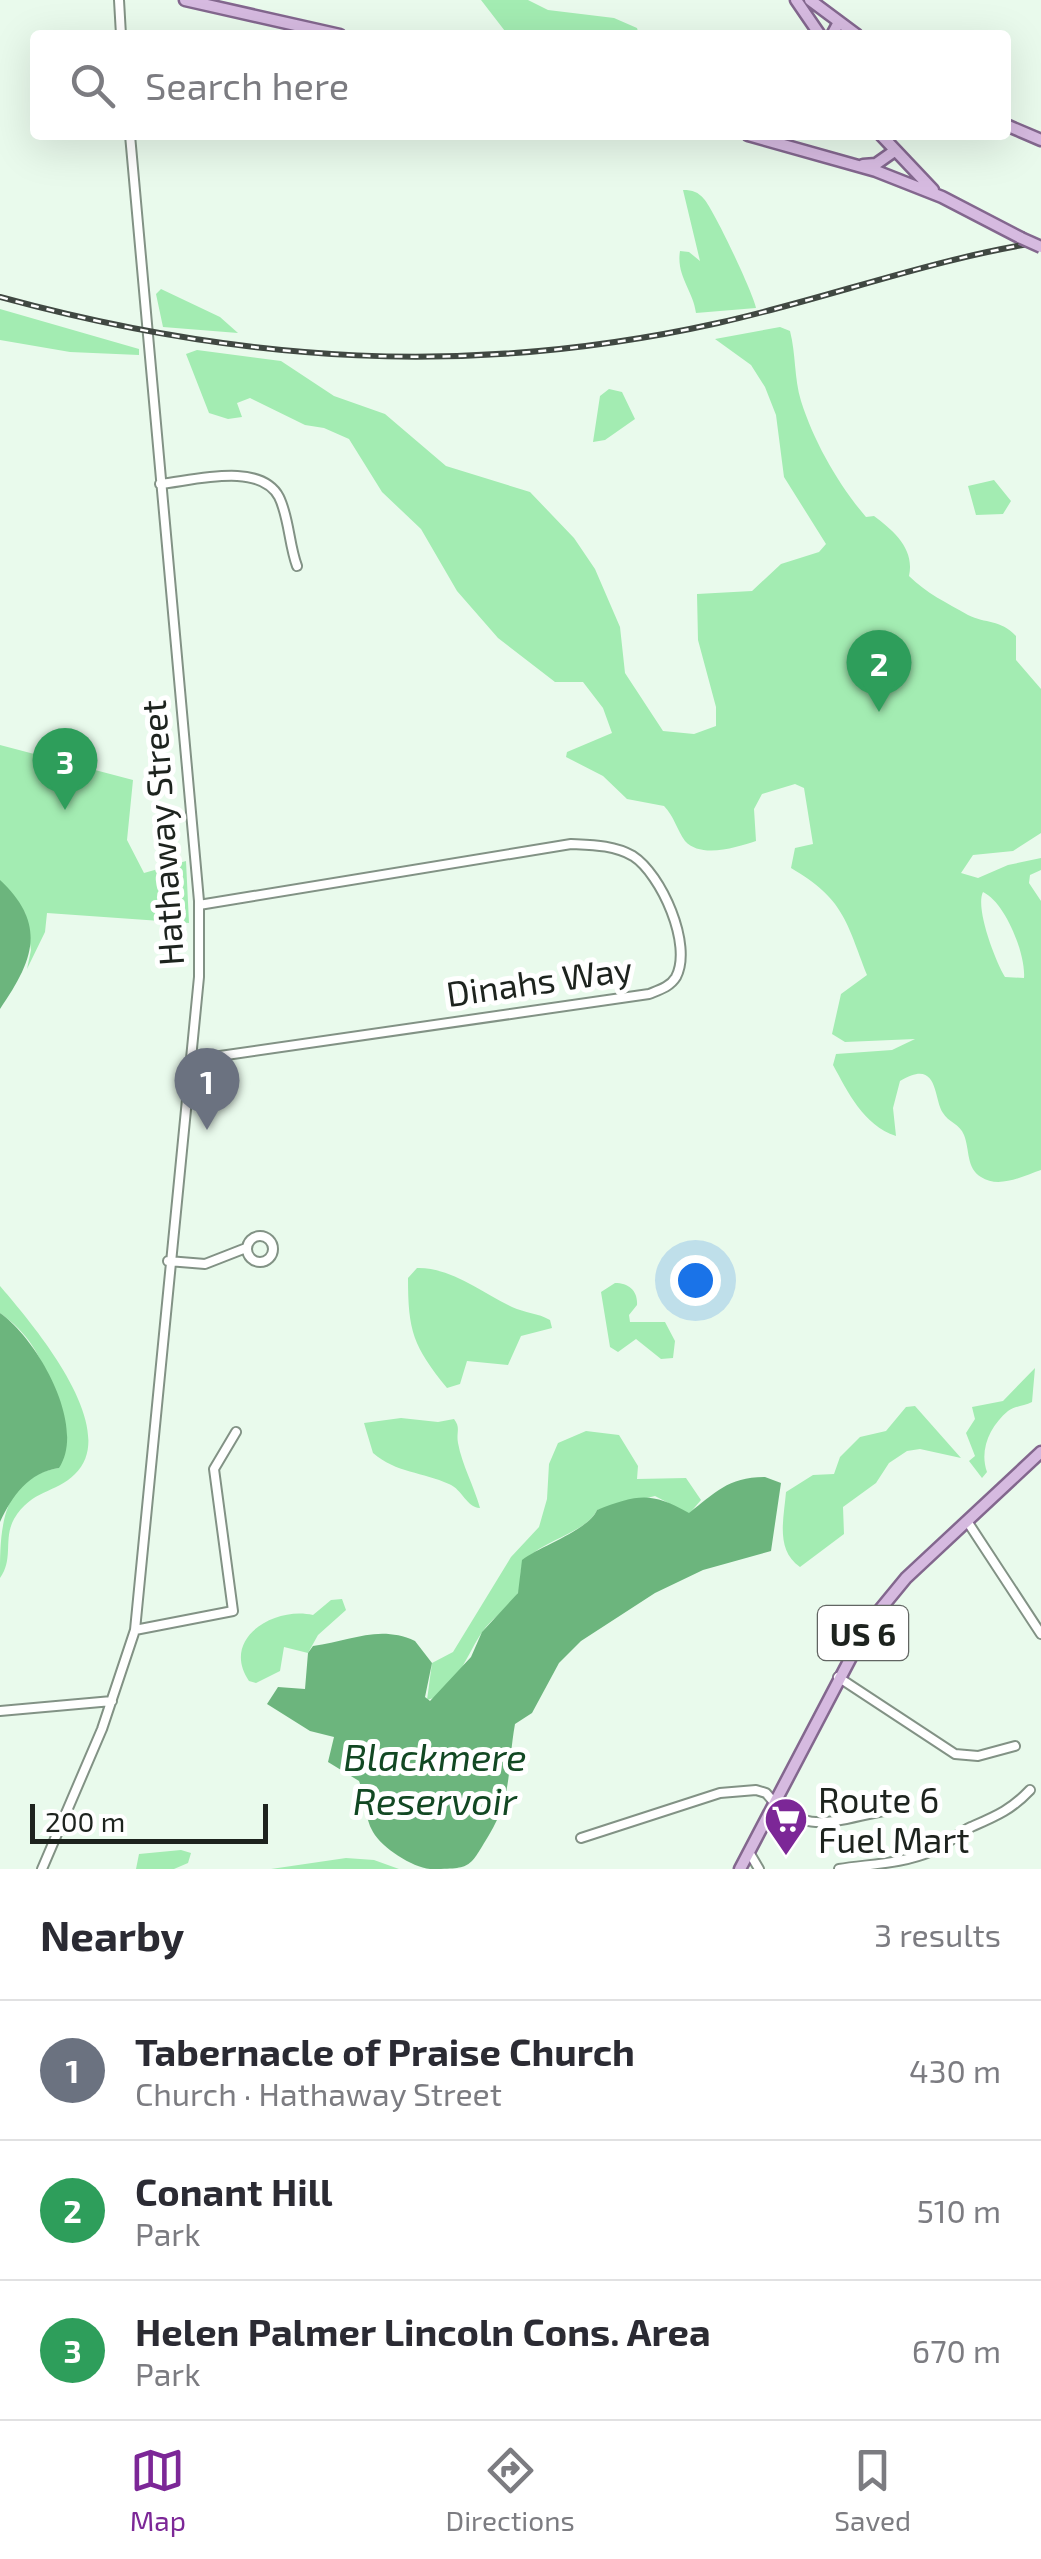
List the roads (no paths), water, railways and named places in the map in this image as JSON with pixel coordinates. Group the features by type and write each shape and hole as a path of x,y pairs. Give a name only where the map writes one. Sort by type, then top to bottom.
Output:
{"main road":[{"path":"185,0 318,30"},
{"path":"796,0 817,30"},
{"path":"810,0 842,28"},
{"path":"1011,126 1041,140"},
{"path":"766,140 876,171 942,197 1041,247"},
{"path":"885,140 942,197"},
{"path":"860,166 897,156"},
{"path":"876,171 889,171 897,156"},
{"name":"US 6","path":"740,1869 838,1678 886,1601 1041,1452"}],"street":[{"path":"119,0 122,30"},
{"name":"Hathaway Street","path":"42,1869 112,1701 134,1630 199,976 199,905 130,140"},
{"path":"160,484 246,477 266,483 279,498 297,566"},
{"name":"Dinahs Way","path":"192,1060 649,994 672,982 678,969 672,910 657,878 634,857 598,845 571,844 199,905"},
{"path":"168,1261 205,1264 246,1248"},
{"path":"134,1630 233,1611 214,1469 236,1432"},
{"path":"967,1521 1041,1634"},
{"path":"838,1678 955,1754 978,1756 1015,1746"},
{"path":"0,1711 112,1701"},
{"path":"580,1838 720,1792 756,1790 799,1821 818,1823 889,1810"},
{"path":"839,1869 890,1864 927,1854 957,1839 966,1828 996,1818 1030,1790"},
{"path":"749,1852 759,1869"}],"water":[{"path":"0,880 25,912 30,943 21,975 0,1009"},
{"path":"0,1313 29,1342 42,1362 54,1384 67,1429 66,1450 59,1468 30,1480 0,1522"},
{"name":"Blackmere Reservoir","path":"765,1477 781,1483 771,1551 703,1570 655,1593 581,1641 559,1663 532,1713 515,1724 508,1781 497,1821 478,1854 463,1867 430,1869 406,1861 390,1850 370,1826 359,1781 328,1762 334,1737 310,1731 267,1704 278,1687 305,1689 308,1653 313,1646 376,1634 415,1641 432,1663 425,1697 430,1701 471,1657 482,1632 518,1593 522,1560 574,1531 597,1510 611,1505 635,1498 654,1499 689,1513 732,1483"}],"railway":[{"path":"0,297 180,337 268,349 446,356 536,351 718,323 959,258 1041,242"}],"place":[{"name":"Conant Hill","path":"879,712"},
{"name":"Helen Palmer Lincoln Cons. Area","path":"65,810"},
{"name":"Tabernacle of Praise Church","path":"207,1130"},
{"name":"Route 6 Fuel Mart","path":"786,1857"}]}
